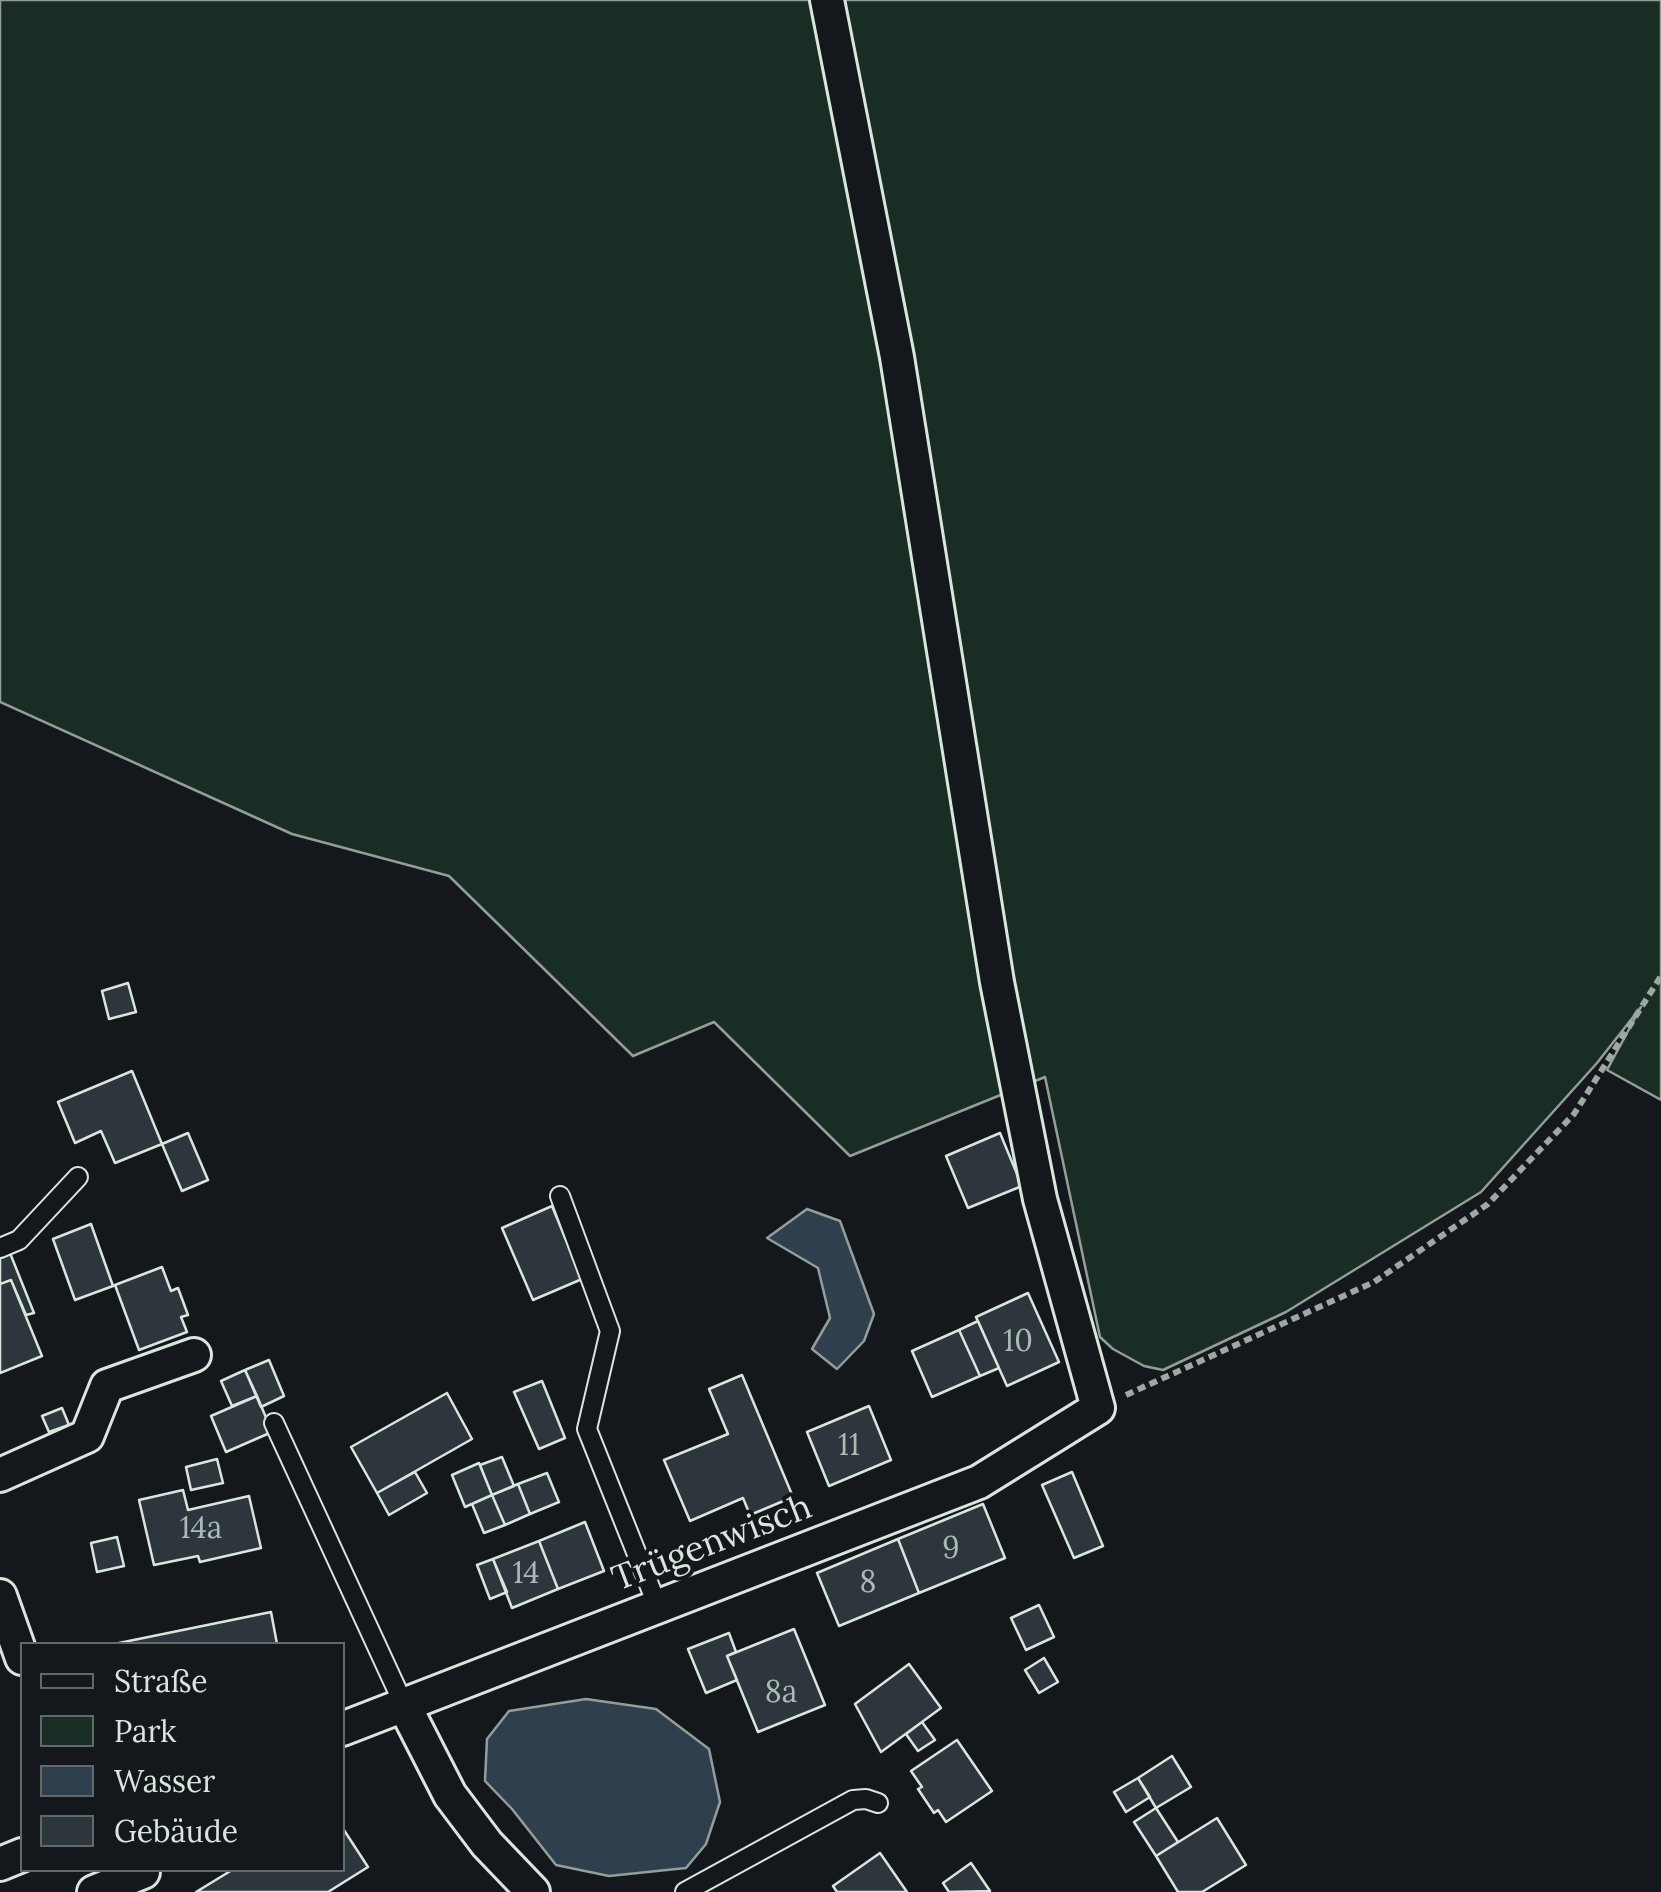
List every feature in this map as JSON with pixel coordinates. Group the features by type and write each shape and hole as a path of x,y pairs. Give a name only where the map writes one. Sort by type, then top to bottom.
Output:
{"street":[{"path":"827,0 897,357 997,982 1040,1199 1098,1408"},
{"path":"0,1475 87,1436 107,1386 194,1356"},
{"name":"Trügenwisch","path":"345,1728 978,1482 1098,1408"},
{"path":"0,1596 20,1652"},
{"path":"404,1705 450,1795 487,1844 534,1892"},
{"path":"94,1892 146,1878"}],"lane":[{"path":"0,1248 19,1240 78,1177"},
{"path":"560,1196 610,1331 587,1430 658,1608"},
{"path":"274,1423 404,1705"},
{"path":"684,1892 853,1800 878,1803"}],"path":[{"path":"1098,1408 1374,1282 1488,1204 1574,1114 1661,976"}],"green space":[{"path":"0,0 1661,0 1661,1100 1607,1070 1641,1007 1597,1063 1481,1192 1286,1312 1163,1370 1144,1366 1100,1337 1045,1077 850,1156 714,1022 633,1056 449,876 292,834 0,702"}],"water":[{"path":"807,1209 840,1221 874,1314 864,1341 837,1369 812,1349 830,1318 818,1268 767,1238"},
{"path":"586,1699 656,1709 709,1749 720,1802 706,1844 686,1868 609,1876 556,1865 485,1781 487,1739 509,1711"}],"building":[{"path":"128,983 136,1012 109,1019 102,991"},
{"path":"132,1071 162,1144 115,1163 101,1131 75,1143 58,1102"},
{"path":"188,1133 208,1180 182,1191 162,1144"},
{"path":"1000,1133 1022,1186 968,1208 946,1156"},
{"path":"552,1206 582,1279 533,1300 502,1228"},
{"path":"91,1224 113,1286 75,1300 53,1239"},
{"path":"10,1253 34,1313 26,1315 11,1280 0,1284 0,1258"},
{"path":"162,1267 171,1291 178,1288 188,1315 181,1317 187,1332 139,1350 115,1285"},
{"path":"11,1280 42,1356 0,1373 0,1284"},
{"path":"1028,1293 1059,1362 1007,1386 976,1317"},
{"path":"978,1321 999,1368 980,1376 959,1330"},
{"path":"959,1330 980,1376 932,1397 912,1351"},
{"path":"269,1360 284,1396 261,1407 245,1370"},
{"path":"245,1370 257,1396 232,1406 221,1381"},
{"path":"742,1375 793,1497 750,1515 743,1498 690,1521 664,1460 728,1434 709,1389"},
{"path":"542,1381 565,1438 539,1449 514,1392"},
{"path":"447,1393 472,1439 377,1493 351,1447"},
{"path":"257,1396 272,1432 226,1452 211,1416"},
{"path":"869,1406 891,1460 829,1486 807,1432"},
{"path":"62,1408 69,1425 49,1432 42,1416"},
{"path":"502,1457 514,1486 492,1495 480,1465"},
{"path":"217,1459 223,1483 191,1490 186,1467"},
{"path":"479,1463 492,1495 465,1507 452,1475"},
{"path":"415,1472 427,1493 389,1515 377,1493"},
{"path":"1072,1472 1103,1546 1074,1558 1042,1485"},
{"path":"547,1473 559,1502 530,1514 518,1484"},
{"path":"518,1484 530,1514 505,1525 492,1495"},
{"path":"183,1490 188,1510 249,1496 261,1548 200,1562 198,1556 154,1565 139,1500"},
{"path":"492,1495 505,1525 484,1533 472,1504"},
{"path":"983,1504 1005,1558 919,1593 898,1539"},
{"path":"585,1522 604,1571 558,1589 539,1541"},
{"path":"117,1537 124,1566 97,1572 91,1543"},
{"path":"898,1539 919,1593 839,1626 817,1573"},
{"path":"539,1541 558,1589 512,1608 493,1559"},
{"path":"493,1559 507,1592 490,1599 477,1565"},
{"path":"1039,1605 1054,1637 1026,1650 1011,1618"},
{"path":"271,1612 277,1642 124,1642"},
{"path":"794,1629 825,1705 758,1732 727,1656"},
{"path":"729,1633 736,1652 727,1656 737,1680 706,1693 688,1649"},
{"path":"1044,1658 1058,1682 1039,1693 1025,1670"},
{"path":"909,1664 941,1708 881,1752 855,1704"},
{"path":"922,1722 935,1740 918,1751 906,1734"},
{"path":"957,1740 992,1791 946,1822 938,1810 934,1813 911,1771"},
{"path":"1172,1756 1191,1787 1156,1808 1138,1778"},
{"path":"1138,1778 1150,1797 1126,1812 1114,1792"},
{"path":"1156,1808 1178,1842 1156,1856 1134,1822"},
{"path":"1217,1818 1246,1865 1202,1892 1178,1892 1156,1856"},
{"path":"345,1832 368,1867 328,1892 196,1892 229,1872 345,1872"},
{"path":"880,1853 907,1892 837,1892 833,1886"},
{"path":"971,1863 990,1891 949,1892 943,1883"}]}
